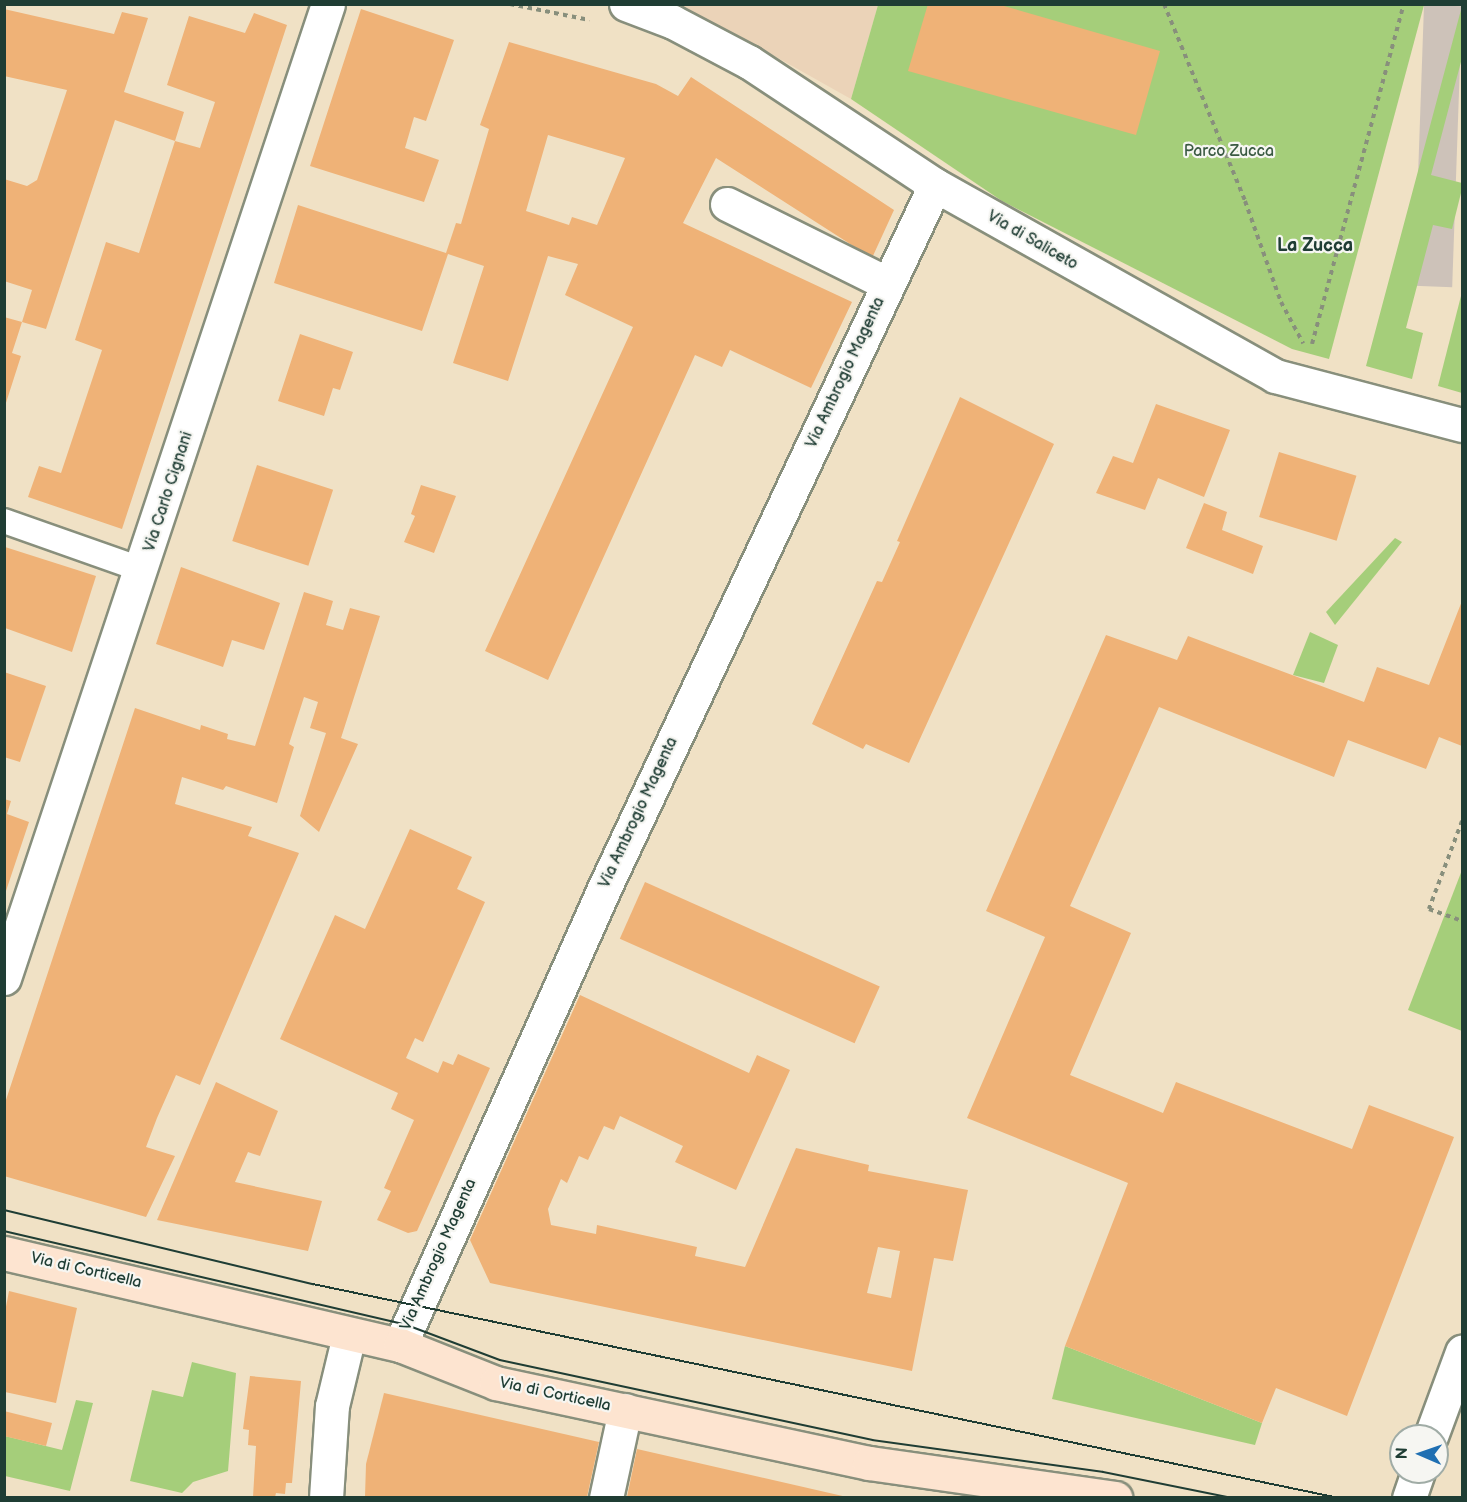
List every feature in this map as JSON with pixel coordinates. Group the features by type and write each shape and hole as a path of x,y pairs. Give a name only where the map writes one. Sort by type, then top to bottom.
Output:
{"main road":[{"name":"Via di Corticella","path":"4,1253 69,1265 349,1335 400,1345 496,1383 870,1463 1116,1497"}],"street":[{"name":"Via Carlo Cignani","path":"4,978 143,570 328,4"},
{"name":"Via di Saliceto","path":"626,4 673,22 749,62 935,185 1275,376 1462,425"},
{"name":"Via Ambrogio Magenta","path":"400,1345 602,893 935,185"},
{"name":"Via Ambrogio Magenta","path":"727,204 888,284"},
{"path":"326,1497 332,1407 349,1335"},
{"path":"1435,1424 1462,1352"},
{"path":"606,1497 625,1410"}],"lane":[{"path":"4,521 143,570"}],"path":[{"path":"1164,4 1245,201 1281,302 1309,354 1404,4"},
{"path":"1462,821 1429,909 1462,921"}],"shaded area":[{"path":"646,5 878,5 851,99 719,25"},
{"path":"1424,5 1462,6 1452,287 1414,286"}],"green space":[{"name":"Parco Zucca","path":"878,5 1424,5 1329,359 1292,349 1002,201 851,99"},
{"path":"1462,6 1462,58 1431,175 1462,183 1462,189 1452,229 1433,225 1406,328 1423,333 1412,379 1366,366"},
{"path":"1462,292 1462,393 1438,386"},
{"path":"1395,538 1402,542 1335,625 1326,612"},
{"path":"1310,632 1338,645 1324,683 1293,675"},
{"path":"1462,870 1462,1031 1408,1010"},
{"path":"1065,1346 1262,1423 1255,1445 1052,1399"},
{"path":"192,1362 236,1373 228,1471 193,1482 182,1493 130,1481 152,1390 183,1397"},
{"path":"76,1400 93,1403 70,1491 5,1476 5,1436 62,1450"}],"building":[{"path":"928,4 997,4 1160,51 1136,135 908,71"},
{"path":"4,9 114,34 122,12 148,18 124,92 184,112 175,141 115,120 46,329 22,322 32,290 4,281 4,179 27,186 37,180 67,90 4,76"},
{"path":"361,9 454,40 426,121 414,117 405,148 439,160 424,202 310,166"},
{"path":"254,13 287,25 122,529 28,497 39,466 61,473 102,350 75,340 106,242 139,253 175,141 200,148 215,102 167,85 189,16 245,33"},
{"path":"509,42 656,84 678,96 691,77 894,210 872,258 716,158 683,223 852,302 811,388 730,350 722,367 695,355 548,680 485,651 633,327 565,295 578,264 548,256 508,381 453,363 484,266 448,254 422,331 274,283 298,205 446,253 456,223 461,224 489,129 480,125","holes":["548,135 625,158 597,225 572,217 569,225 526,211"]},
{"path":"4,317 22,322 12,353 21,356 5,406"},
{"path":"300,334 353,352 340,390 333,388 324,416 278,401"},
{"path":"960,397 1054,444 909,763 866,744 863,749 812,724 877,581 882,582 900,542 897,541"},
{"path":"1156,404 1230,430 1204,497 1158,478 1145,510 1096,493 1113,456 1133,463"},
{"path":"1279,452 1356,476 1337,541 1259,517"},
{"path":"257,465 333,490 308,566 232,541"},
{"path":"421,485 456,496 434,553 404,542 415,516 411,514"},
{"path":"1204,503 1227,512 1222,530 1263,546 1253,574 1186,548"},
{"path":"5,547 96,576 72,652 5,628"},
{"path":"181,567 280,603 264,650 232,640 223,667 156,644"},
{"path":"304,592 333,601 326,625 343,630 350,608 380,616 341,738 358,744 319,832 300,816 326,733 310,728 318,702 304,697 289,744 294,747 277,803 226,786 223,790 182,777 175,804 252,827 248,836 299,853 200,1085 176,1075 157,1118 146,1147 175,1156 146,1217 4,1176 4,1106 135,708 200,730 201,725 228,734 227,739 255,746"},
{"path":"1462,601 1462,746 1439,737 1426,769 1348,740 1334,777 1159,707 1070,906 1131,933 1070,1075 1163,1113 1176,1082 1352,1149 1369,1105 1454,1137 1347,1416 1276,1388 1262,1423 1065,1346 1128,1183 967,1118 1045,937 986,911 1106,635 1177,660 1188,636 1364,702 1377,667 1429,685"},
{"path":"4,672 46,686 20,762 4,757"},
{"path":"4,799 11,801 7,814 29,822 5,894"},
{"path":"410,829 472,857 457,889 485,902 423,1042 415,1038 406,1058 438,1073 443,1061 453,1065 458,1054 490,1068 417,1231 408,1233 377,1220 391,1191 384,1188 414,1120 391,1109 398,1093 280,1039 335,915 365,929"},
{"path":"645,882 880,987 855,1043 620,939"},
{"path":"580,995 749,1073 757,1055 790,1070 736,1190 675,1162 683,1146 620,1116 614,1130 604,1126 588,1160 579,1156 567,1183 561,1179 548,1209 551,1225 596,1234 597,1225 697,1247 695,1256 745,1267 796,1148 869,1165 868,1171 968,1190 953,1261 934,1258 912,1371 490,1283 470,1240","holes":["878,1247 900,1251 891,1298 867,1293"]},
{"path":"216,1082 278,1111 260,1156 248,1152 235,1182 322,1201 308,1251 157,1220"},
{"path":"9,1291 77,1308 56,1403 5,1392 5,1312"},
{"path":"250,1376 301,1381 292,1483 286,1483 285,1494 276,1493 275,1497 253,1497 256,1446 248,1445 249,1430 243,1429"},
{"path":"384,1393 599,1442 587,1497 365,1497 366,1464"},
{"path":"4,1411 52,1423 46,1446 4,1436"},
{"path":"637,1449 847,1497 627,1497"}],"tram line":[{"path":"4,1210 313,1284 1339,1498"},
{"path":"4,1231 407,1325 500,1360 873,1440 1103,1472 1232,1498"}],"district":[{"name":"La Zucca","path":"1315,246"}]}
